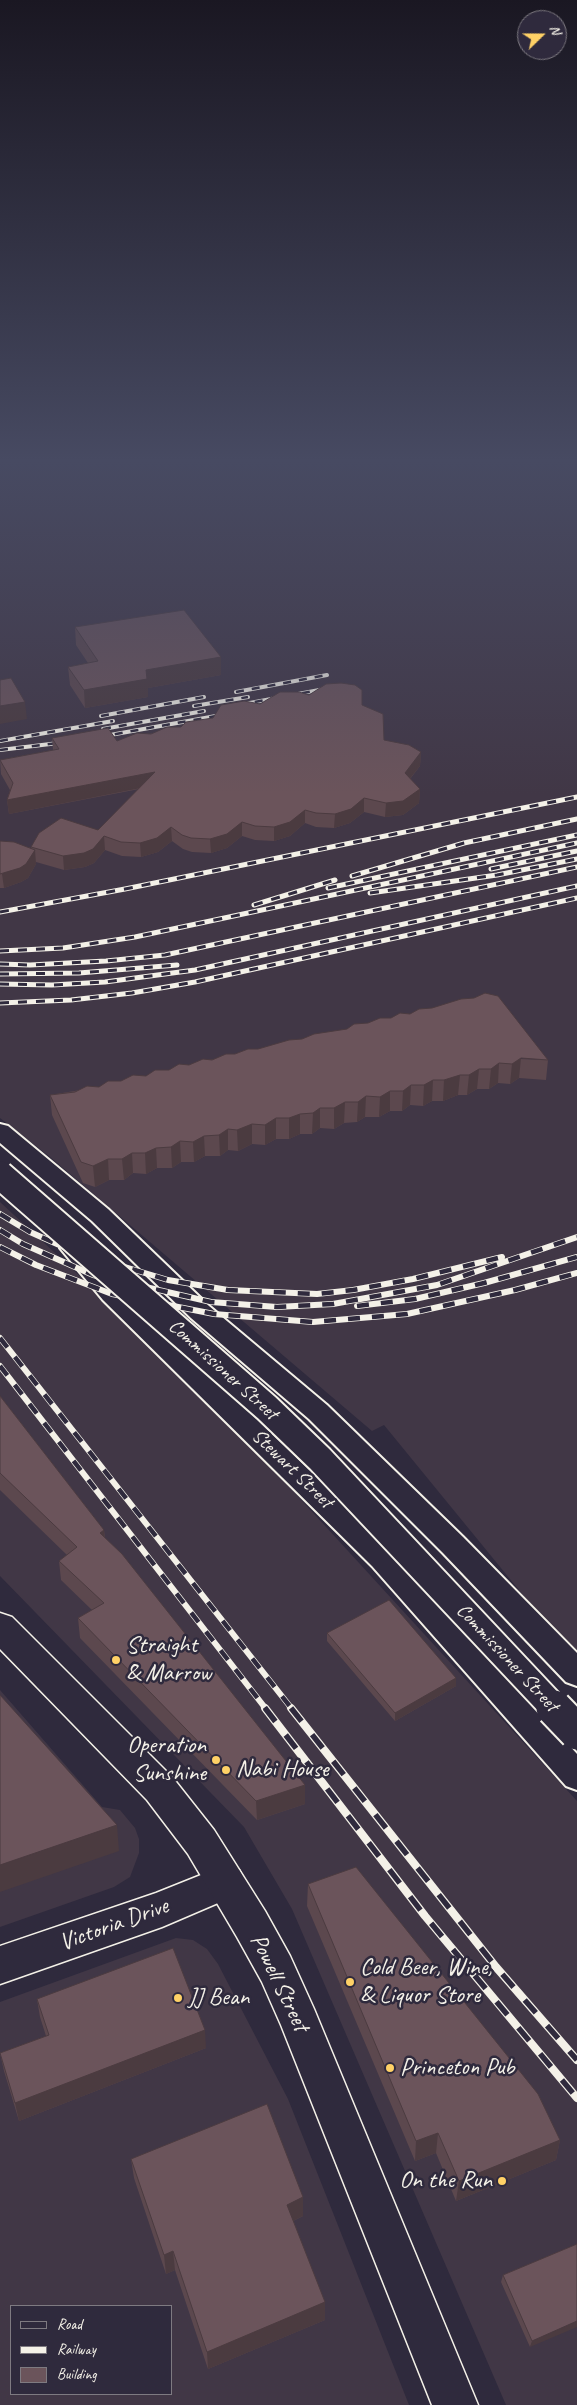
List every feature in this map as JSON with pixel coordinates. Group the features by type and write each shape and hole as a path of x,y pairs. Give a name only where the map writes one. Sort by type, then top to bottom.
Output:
{"main road":[{"name":"Powell Street","path":"0,1627 160,1789 202,1842 226,1882 276,1970 300,2023 454,2405"},
{"name":"Victoria Drive","path":"0,1965 162,1909 226,1882"}],"street":[{"path":"0,1131 100,1215 200,1312 318,1412 453,1545 577,1673"},
{"name":"Stewart Street","path":"0,1169 52,1222 93,1275 382,1558 577,1776"},
{"name":"Commissioner Street","path":"0,1175 267,1408 320,1459 577,1732"}],"shaded area":[{"path":"0,569 577,569 577,1661 384,1425 372,1431 50,1157 0,1118"},
{"path":"0,1202 124,1317 240,1433 577,1801 577,2405 506,2405 292,1909 244,1827 0,1576"},
{"path":"0,1690 102,1807 120,1810 135,1828 139,1839 139,1853 130,1877 114,1887 0,1927"},
{"path":"176,1938 193,1940 207,1949 218,1964 288,2099 409,2405 0,2405 0,2002"}],"building":[{"path":"184,610 221,657 146,670 147,679 84,690 68,667 98,661 75,627"},
{"path":"11,678 25,702 0,706 0,680"},
{"path":"341,683 355,685 362,690 362,705 383,714 384,740 409,745 421,752 405,773 420,789 403,801 386,803 364,798 351,809 335,814 316,813 305,810 290,822 274,827 255,826 242,822 227,834 210,839 191,838 182,835 171,827 157,838 140,843 121,842 104,836 93,849 84,853 63,856 31,847 39,833 61,818 98,830 155,772 7,800 13,783 0,760 59,749 52,738 108,728 117,741 137,733 151,734 167,727 181,727 186,722 213,718 221,705 244,701 260,704 280,692 299,692 309,695 326,684"},
{"path":"0,841 14,842 35,850 26,864 20,868 0,874"},
{"path":"485,993 498,996 548,1060 521,1058 512,1064 499,1063 491,1069 479,1069 469,1075 460,1075 444,1080 433,1080 424,1085 411,1085 403,1091 390,1091 380,1097 366,1096 358,1102 345,1102 334,1108 320,1108 313,1113 300,1114 289,1118 276,1118 265,1125 252,1124 237,1130 228,1129 219,1135 204,1136 193,1142 180,1141 171,1147 156,1148 145,1153 132,1153 122,1159 108,1159 93,1166 81,1162 50,1095 75,1092 87,1086 99,1087 108,1081 121,1081 133,1075 146,1076 155,1070 169,1070 179,1064 189,1065 203,1059 212,1060 226,1054 235,1054 248,1049 258,1049 289,1040 302,1039 314,1034 347,1029 354,1024 368,1023 380,1018 391,1018 400,1013 410,1014 419,1009 432,1008 461,999 474,998"},
{"path":"0,1396 104,1530 100,1533 122,1554 305,1785 256,1801 78,1618 104,1603 59,1561 77,1547 0,1473"},
{"path":"389,1600 456,1678 395,1713 327,1633"},
{"path":"0,1695 117,1825 0,1865"},
{"path":"356,1867 538,2094 560,2140 459,2181 438,2133 416,2141 308,1884"},
{"path":"173,1948 205,2030 15,2103 0,2053 49,2035 37,1999"},
{"path":"267,2104 303,2197 287,2205 325,2302 207,2352 173,2251 164,2255 131,2159"},
{"path":"577,2244 577,2321 532,2341 503,2275"}],"railway":[{"path":"236,692 327,675"},
{"path":"239,705 330,688"},
{"path":"101,716 204,697"},
{"path":"194,706 248,697"},
{"path":"103,729 204,711"},
{"path":"99,737 227,714"},
{"path":"0,741 113,721"},
{"path":"0,750 67,742"},
{"path":"0,912 125,889 577,797"},
{"path":"352,876 464,843 577,819"},
{"path":"328,888 577,835"},
{"path":"0,951 63,948 135,937 577,843"},
{"path":"491,869 577,851"},
{"path":"370,893 497,875 577,859"},
{"path":"0,964 30,965 106,961 165,955 577,867"},
{"path":"254,905 335,880"},
{"path":"0,984 52,985 105,982 195,970 577,886"},
{"path":"0,1003 71,1000 132,993 195,982 577,898"},
{"path":"0,974 79,973 177,965"},
{"path":"0,1214 30,1232 75,1252 168,1280 228,1290 317,1294 353,1290 413,1279 502,1257"},
{"path":"0,1230 23,1244 93,1275 211,1302 277,1307 333,1304 437,1285 577,1237"},
{"path":"0,1247 36,1265 112,1294 214,1314 313,1322 407,1314 515,1290 577,1273"},
{"path":"357,1306 415,1299 484,1283 577,1257"},
{"path":"0,1338 292,1709"},
{"path":"0,1366 266,1709"},
{"path":"265,1708 425,1916 577,2098"},
{"path":"291,1708 496,1967 577,2060"}],"place":[{"name":"Straight & Marrow","path":"116,1660"},
{"name":"Operation Sunshine","path":"216,1760"},
{"name":"Nabi House","path":"226,1770"},
{"name":"Cold Beer, Wine, & Liquor Store","path":"350,1982"},
{"name":"JJ Bean","path":"178,1998"},
{"name":"Princeton Pub","path":"390,2068"},
{"name":"On the Run","path":"502,2181"}]}
